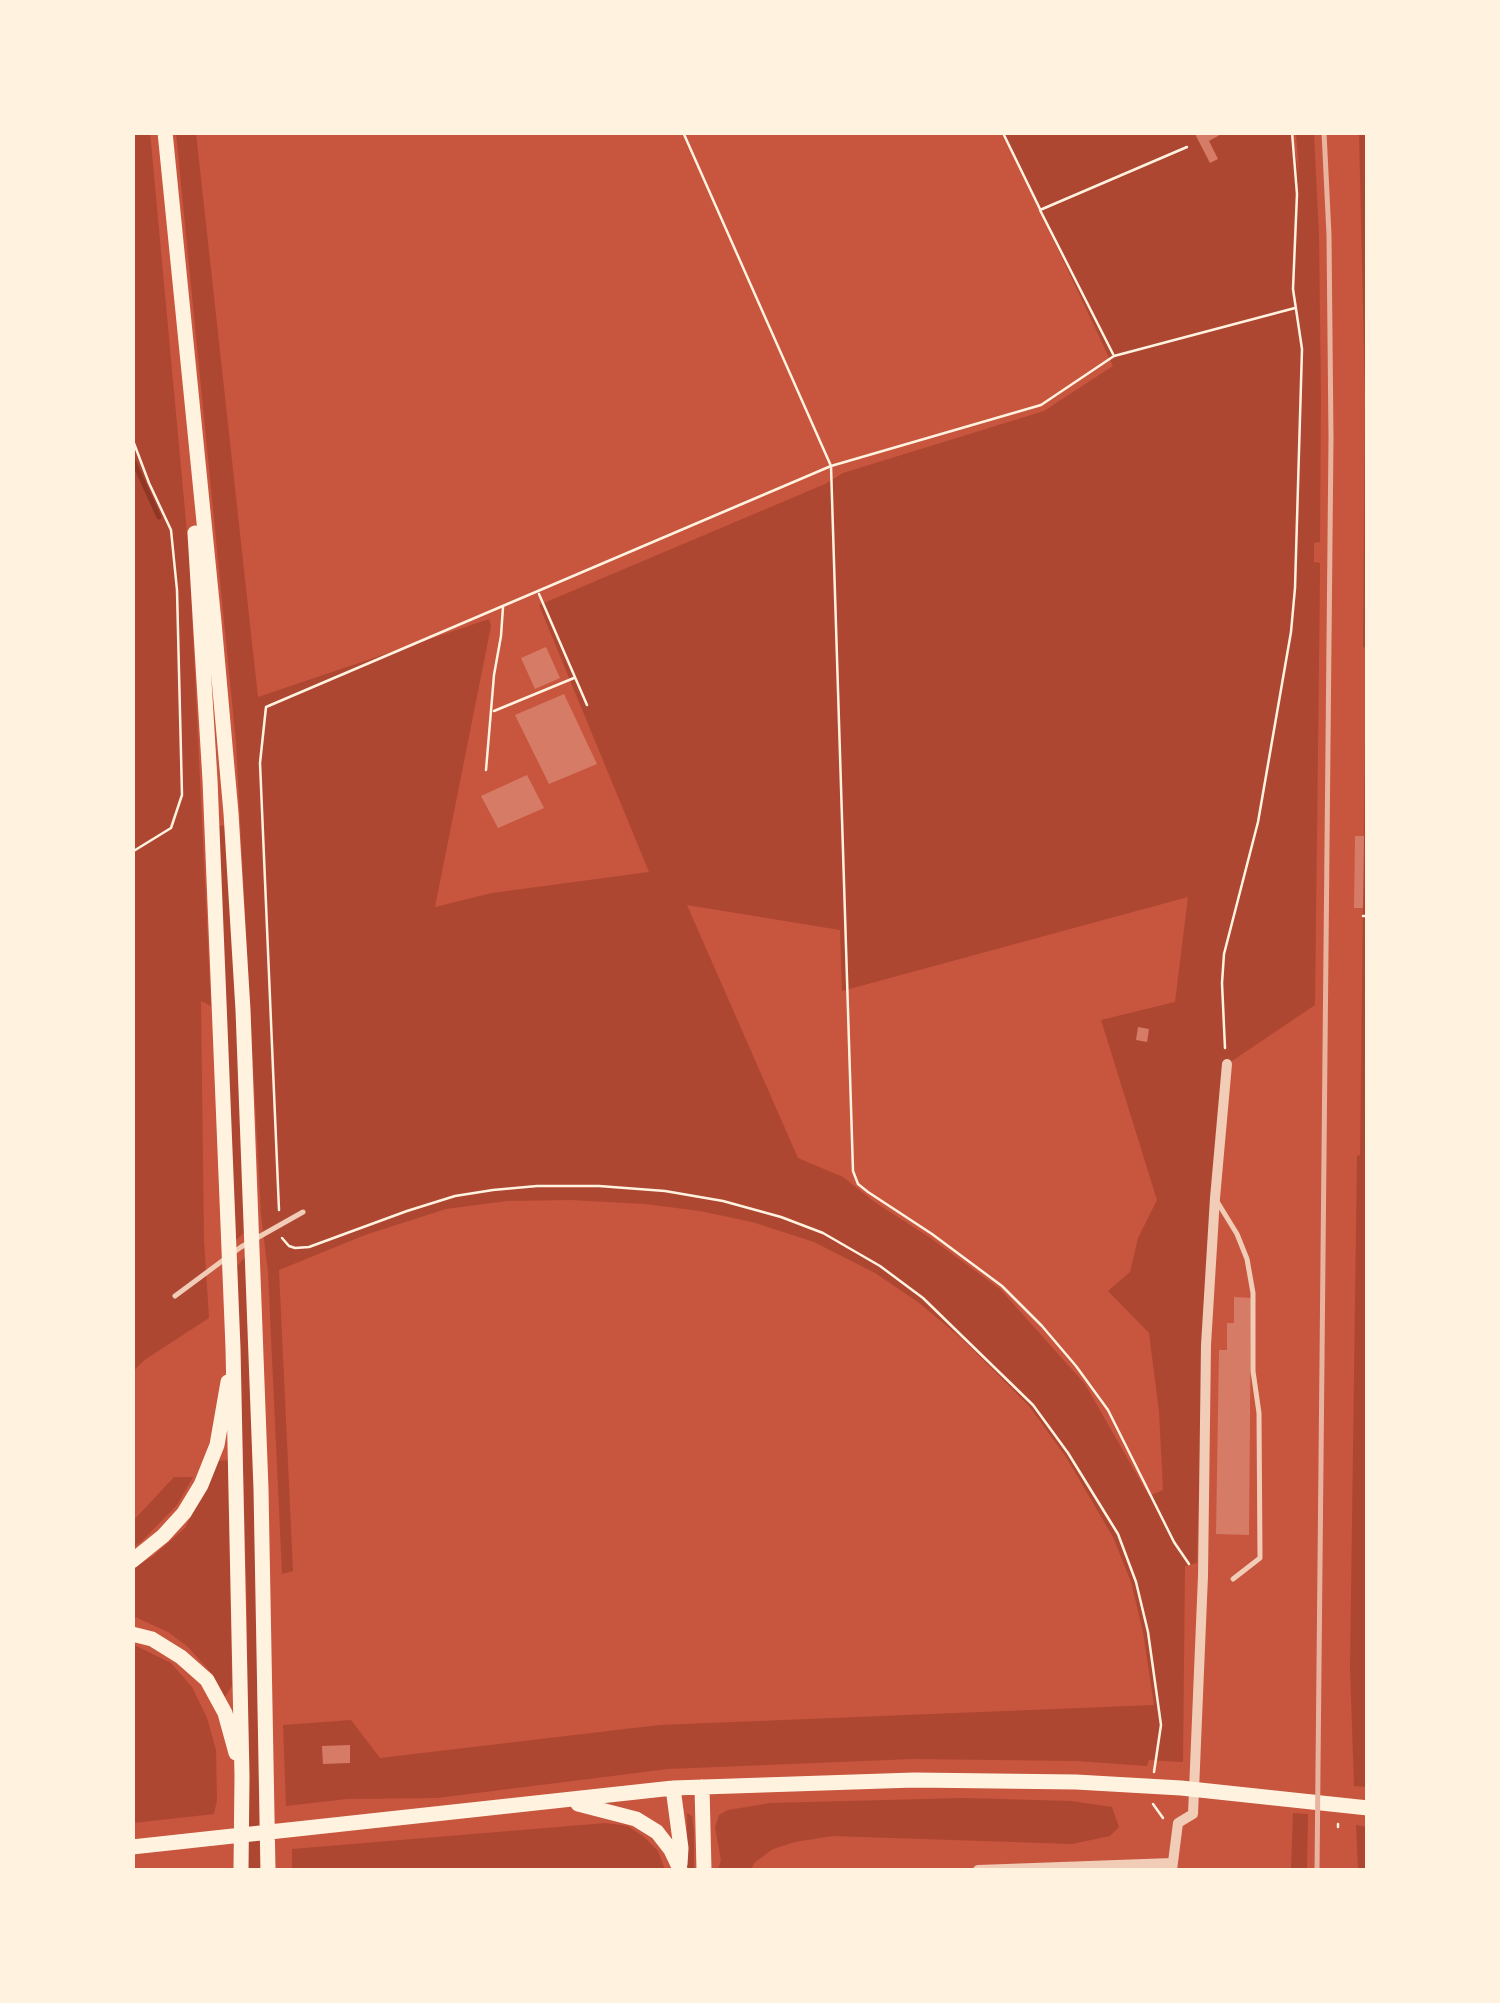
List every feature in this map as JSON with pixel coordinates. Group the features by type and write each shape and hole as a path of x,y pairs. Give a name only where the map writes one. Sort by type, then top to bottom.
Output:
{"main road":[{"path":"165,132 231,813 260,1438 271,1870"},
{"path":"176,250 209,761 234,1348 241,1870"},
{"path":"132,1561 184,1513 201,1485 217,1445 234,1348"},
{"path":"132,1634 152,1639 207,1680 225,1713 242,1776"},
{"path":"132,1848 673,1788 914,1780 1094,1783 1216,1791 1368,1808"},
{"path":"702,1787 704,1870"},
{"path":"673,1788 680,1870"},
{"path":"559,1800 636,1818 657,1832 680,1870"}],"street":[{"path":"978,1870 1172,1867 1178,1824 1193,1814 1203,1576 1206,1344 1227,1064"}],"lane":[{"path":"1215,1198 1238,1234 1247,1259 1253,1294 1253,1370 1260,1413 1260,1558 1232,1579"},
{"path":"175,1296 241,1247 303,1212"}],"path":[{"path":"683,132 831,466 854,1171 858,1184 1002,1286 1053,1339 1108,1410 1174,1542 1185,1561 1203,1576"},
{"path":"1227,1064 1224,954 1258,822 1296,588 1302,349 1294,308 1298,194 1292,132"},
{"path":"1004,135 1114,356"},
{"path":"1040,210 1188,147"},
{"path":"279,1211 260,763 266,707 831,466 1041,405 1114,356 1294,308"},
{"path":"132,438 171,530 177,590 182,795 171,828 132,852"},
{"path":"539,592 587,705"},
{"path":"486,770 503,605"},
{"path":"491,712 575,677"},
{"path":"281,1234 283,1241 296,1248 334,1239 455,1196 537,1186 598,1186 665,1191 781,1217 823,1233 880,1266 923,1298 1034,1405 1118,1534 1136,1582 1154,1668 1161,1725 1154,1780"},
{"path":"1154,1794 1154,1808 1162,1818 1178,1824"}],"shaded area":[{"path":"150,132 189,554 211,1006 201,1001 204,1240 209,1318 133,1371 132,133"},
{"path":"1367,132 1367,1787 1354,1786 1350,1668 1366,648 1359,133"},
{"path":"176,133 196,133 258,697 489,619 491,626 435,907 492,893 649,872 539,605 843,473 1044,411 1113,366 1004,135 1292,133 1299,174 1296,133 1314,133 1321,397 1320,542 1314,543 1314,562 1320,563 1315,1005 1232,1061 1211,1201 1204,1304 1197,1563 1185,1566 1183,1762 1149,1760 1147,1766 913,1759 668,1769 437,1798 347,1799 286,1806 283,1725 351,1720 380,1758 659,1725 1154,1705 1131,1582 1113,1537 1066,1457 1029,1406 961,1338 875,1273 814,1242 752,1222 700,1211 571,1200 507,1201 446,1209 365,1235 279,1270 293,1571 282,1574 236,743","holes":["1188,897 1175,1002 1101,1020 1157,1200 1138,1238 1130,1272 1108,1291 1149,1333 1163,1490 1149,1496 1085,1384 1000,1289 843,1177 798,1158 687,905 840,930 842,991"]},
{"path":"227,825 238,1001 245,1232 236,1240 218,826"},
{"path":"246,1256 254,1457 260,1870 248,1870 247,1610 237,1266"},
{"path":"228,1460 232,1686 225,1697 213,1675 188,1647 168,1632 133,1616 132,1569 185,1528 219,1461"},
{"path":"174,1477 193,1477 177,1505 133,1547 133,1521"},
{"path":"132,1644 171,1663 192,1687 207,1718 216,1750 214,1814 133,1823"},
{"path":"964,1798 1071,1801 1112,1807 1119,1827 1110,1836 1072,1844 833,1836 773,1849 751,1870 718,1870 721,1860 715,1827 719,1815 728,1810 770,1803"},
{"path":"687,1813 692,1816 694,1832 694,1870 687,1870"},
{"path":"1293,1813 1308,1814 1307,1870 1291,1870"},
{"path":"606,1823 628,1826 644,1837 658,1851 665,1870 292,1870 292,1849"},
{"path":"1356,1825 1367,1827 1367,1870 1358,1870"}],"building":[{"path":"1194,132 1225,132 1209,141 1218,159 1210,163"},
{"path":"546,647 560,678 535,689 521,658"},
{"path":"564,694 597,764 549,784 515,715"},
{"path":"527,775 544,808 498,828 481,796"},
{"path":"1355,836 1364,836 1363,908 1354,908"},
{"path":"1138,1027 1149,1029 1147,1042 1136,1040"},
{"path":"1234,1297 1251,1298 1249,1535 1216,1534 1219,1350 1227,1350 1227,1323 1234,1323"},
{"path":"350,1745 350,1763 323,1764 322,1746"}],"waterway":[{"path":"132,458 159,517"}],"railway":[{"path":"1317,1870 1331,438 1324,132"}]}
